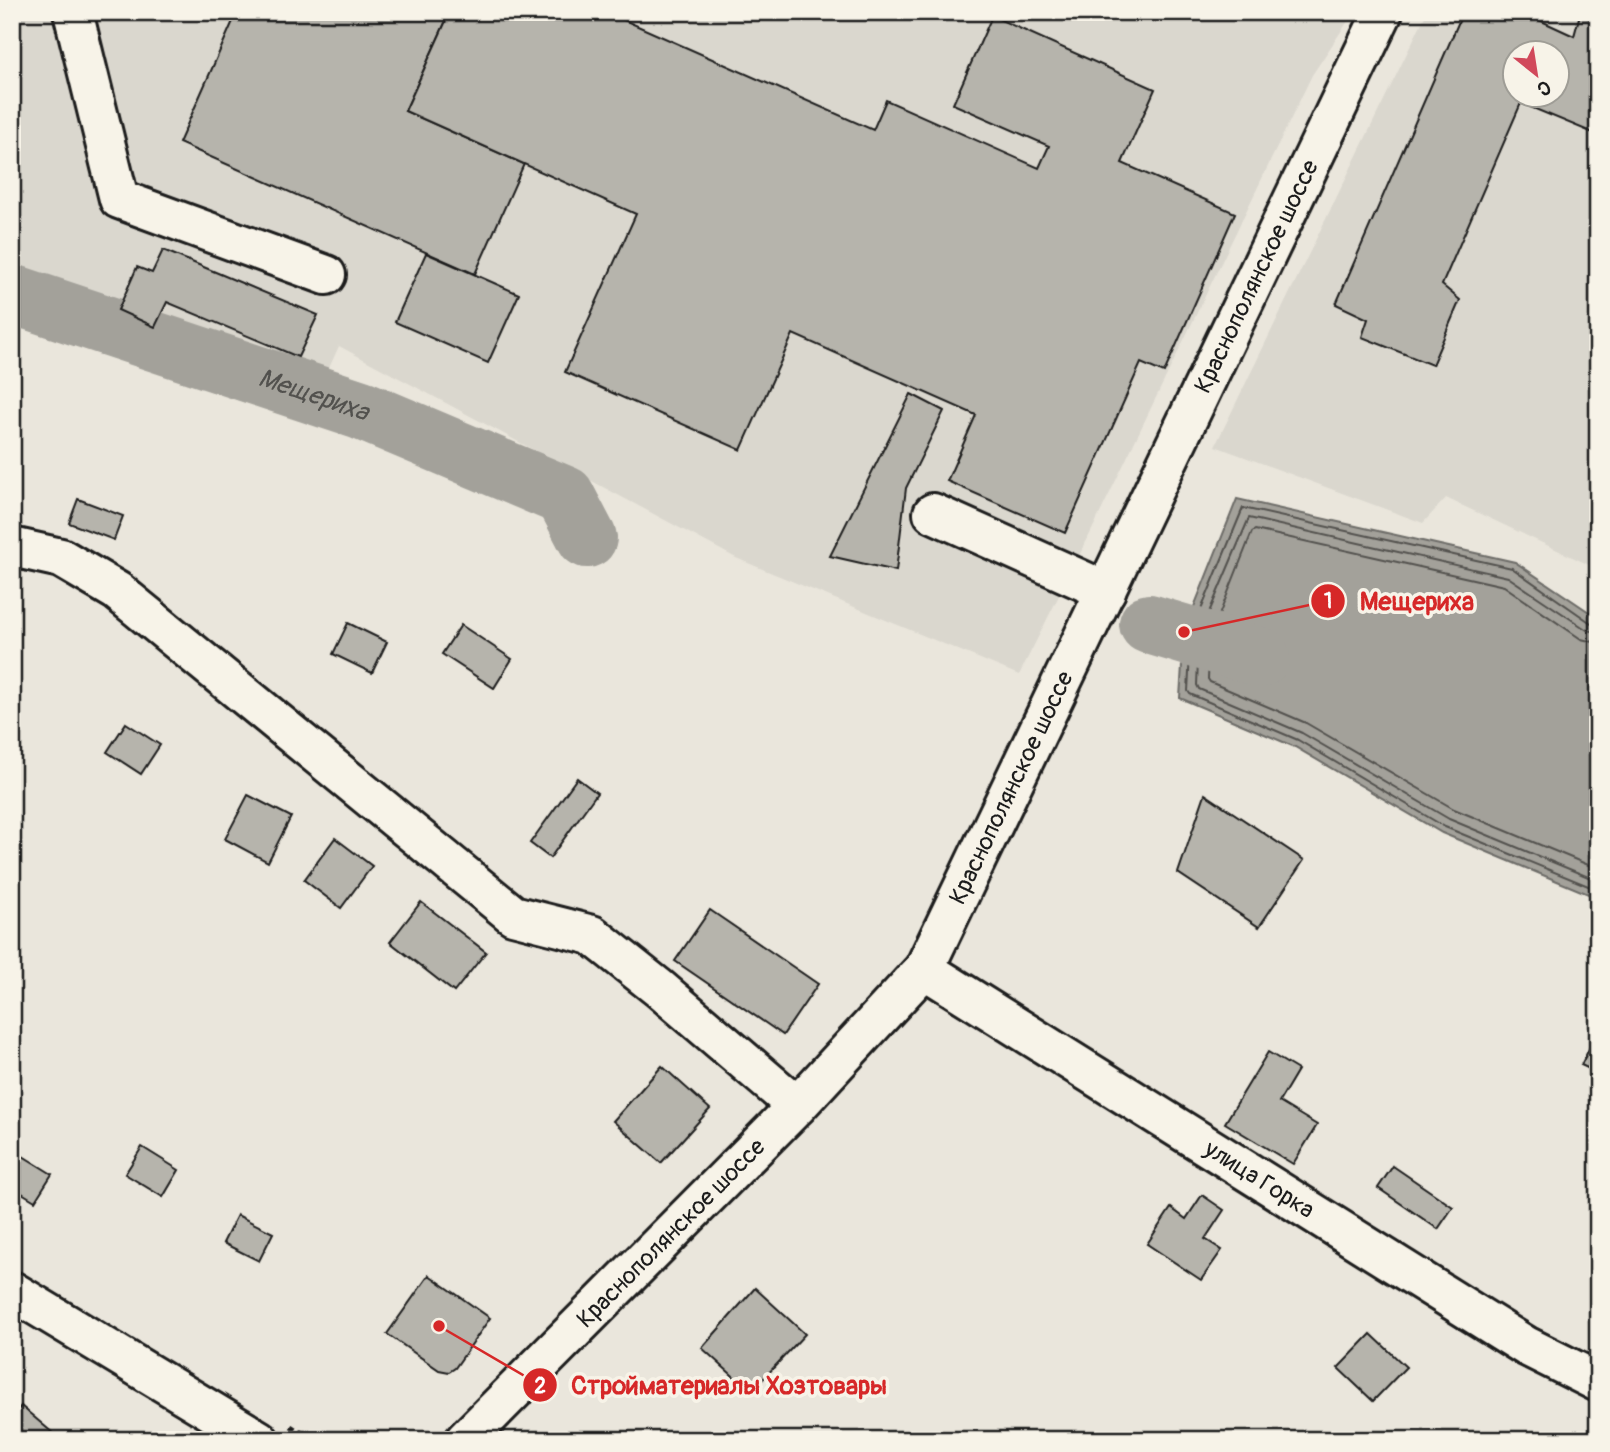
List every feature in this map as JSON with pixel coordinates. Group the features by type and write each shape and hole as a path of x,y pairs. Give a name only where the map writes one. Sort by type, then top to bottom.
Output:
{"main road":[{"path":"73,12 119,199 326,275"},
{"name":"Краснополянское шоссе","path":"465,1440 797,1106 924,969 1382,12"},
{"path":"933,513 1106,591"},
{"path":"12,547 61,558 117,591 513,915 592,936 660,989 797,1106"},
{"name":"улица Горка","path":"924,969 1526,1346 1598,1382"},
{"path":"12,1291 260,1440"}],"shaded area":[{"path":"12,12 1354,12 1312,75 1019,675 736,558 339,346 320,388 106,334 12,292"},
{"path":"1427,12 1598,12 1598,569 1446,498 1423,523 1215,446"}],"water":[{"path":"1237,499 1515,562 1598,618 1598,898 1442,833 1295,747 1180,698 1184,632"}],"building":[{"path":"237,12 450,12 405,111 524,164 475,274 179,143"},
{"path":"450,12 606,12 873,130 886,100 1039,168 1049,146 953,104 992,16 1155,89 1122,163 1235,213 1164,373 1141,363 1065,533 947,481 976,415 793,334 741,450 565,372 636,214 405,111"},
{"path":"1463,12 1522,12 1574,36 1580,14 1598,22 1598,135 1533,108 1572,108 1572,38 1502,38 1502,108 1519,108 1442,285 1460,300 1432,365 1362,337 1368,319 1336,304"},
{"path":"163,250 318,315 298,357 167,302 155,327 118,310 137,267 152,273"},
{"path":"426,253 519,294 488,363 395,322"},
{"path":"911,394 944,411 906,488 896,571 830,556"},
{"path":"78,499 123,516 114,540 69,523"},
{"path":"348,623 387,642 372,673 333,654"},
{"path":"461,625 512,659 494,688 442,654"},
{"path":"126,723 160,745 141,774 107,752"},
{"path":"577,778 597,793 550,858 530,843"},
{"path":"1205,794 1304,860 1259,927 1178,873"},
{"path":"248,795 291,817 268,862 225,839"},
{"path":"335,838 372,866 341,908 304,880"},
{"path":"421,902 486,952 454,992 390,942"},
{"path":"710,910 818,984 783,1035 675,961"},
{"path":"1598,1031 1598,1073 1581,1065"},
{"path":"1268,1052 1298,1070 1279,1102 1317,1125 1293,1164 1225,1123"},
{"path":"662,1066 710,1109 661,1163 613,1121"},
{"path":"142,1147 179,1170 163,1197 125,1174"},
{"path":"18,1153 52,1174 35,1201 12,1187 12,1163"},
{"path":"1393,1166 1453,1207 1438,1229 1378,1188"},
{"path":"1202,1195 1224,1210 1205,1239 1222,1250 1201,1280 1147,1244 1171,1208 1186,1219"},
{"path":"237,1215 273,1233 259,1261 223,1243"},
{"path":"429,1275 490,1318 455,1368 449,1372 439,1370 387,1334"},
{"path":"755,1288 805,1334 751,1392 702,1348"},
{"path":"1371,1334 1406,1367 1373,1401 1338,1368"},
{"path":"21,1406 61,1440 12,1440 12,1417"}],"waterway":[{"name":"Мещериха","path":"12,294 361,410 565,496 587,538"},
{"name":"Мещериха","path":"1149,624 1260,657"}],"place":[{"name":"Мещериха","path":"1184,632"},
{"name":"Стройматериалы Хозтовары","path":"439,1326"}]}
